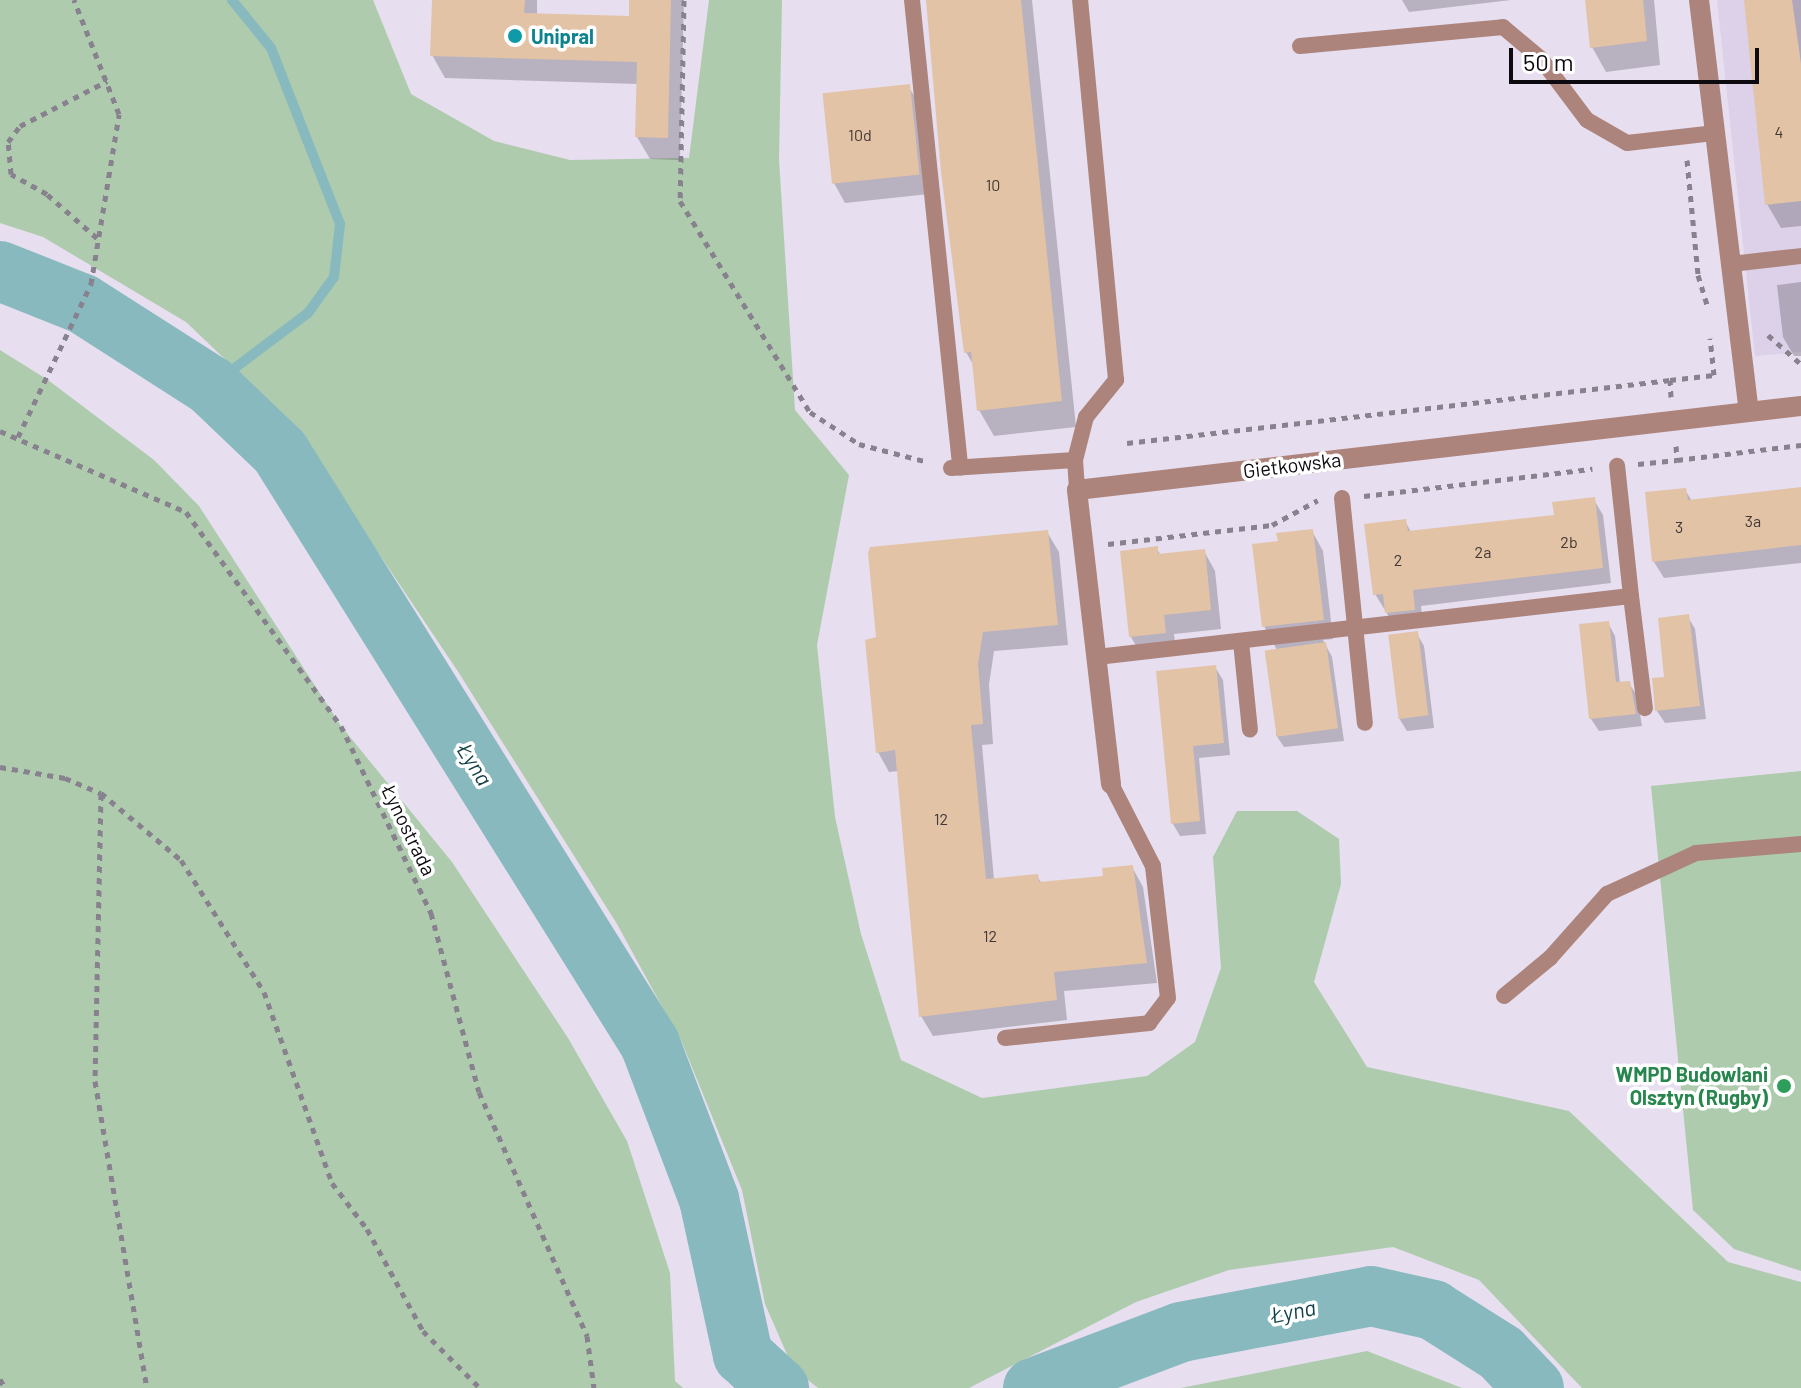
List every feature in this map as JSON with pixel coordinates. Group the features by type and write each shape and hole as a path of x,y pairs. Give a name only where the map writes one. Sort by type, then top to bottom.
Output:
{"street":[{"path":"1699,0 1749,411"},
{"name":"Gietkowska","path":"1077,490 1801,406"},
{"path":"1077,490 1111,784"}],"lane":[{"path":"912,0 955,468 1075,460"},
{"path":"1077,490 1075,460 1086,417 1116,380 1080,0"},
{"path":"1300,46 1503,27 1541,59 1587,120 1627,143 1715,133"},
{"path":"1731,264 1801,256"},
{"path":"1617,466 1645,708"},
{"path":"1342,498 1365,723"},
{"path":"1097,657 1631,596"},
{"path":"1241,642 1250,730"},
{"path":"1005,1038 1149,1023 1168,998 1153,866 1111,784"},
{"path":"1504,996 1550,958 1607,894 1696,853 1801,844"}],"path":[{"path":"18,437 91,284 119,114 74,0"},
{"path":"684,0 680,201 810,412 859,444 955,468"},
{"path":"98,238 47,194 11,174 8,142 20,126 107,81"},
{"path":"1684,136 1698,275 1708,309"},
{"path":"1127,443 1714,375 1709,324"},
{"path":"1764,332 1801,364"},
{"path":"1670,380 1671,401"},
{"name":"Łynostrada","path":"0,431 186,512 341,726 431,913 479,1092 587,1336 594,1388"},
{"path":"1675,437 1677,460"},
{"path":"1085,547 1272,525 1318,500 1801,445"},
{"path":"0,767 65,778 101,793 181,860 264,992 332,1183 367,1229 423,1331 480,1388"},
{"path":"101,793 95,1081 147,1388"},
{"path":"0,1379 5,1388"}],"shaded area":[{"path":"1717,0 1801,0 1801,352 1755,356"}],"green space":[{"path":"0,0 373,0 411,94 494,141 570,160 689,158 709,0 782,0 779,160 795,410 849,475 817,645 835,817 861,934 901,1060 982,1098 1147,1076 1195,1042 1221,968 1213,857 1237,811 1297,811 1339,839 1341,884 1314,982 1367,1067 1569,1111 1728,1262 1801,1282 1801,1388 1582,1388 1479,1280 1393,1247 1229,1270 1136,1302 969,1388 818,1388 793,1368 765,1304 742,1190 683,1045 617,924 457,670 290,421 186,322 43,237 0,223"},
{"path":"0,350 48,380 154,460 199,506 341,726 452,862 568,1038 627,1141 670,1273 675,1381 683,1388 0,1388"},
{"path":"1801,771 1801,1271 1734,1249 1693,1210 1651,786"},
{"path":"1367,1351 1462,1388 1181,1388"}],"building":[{"path":"432,0 525,0 524,13 629,16 629,0 671,0 668,138 635,137 637,62 430,56"},
{"path":"926,0 1021,0 1062,401 977,411 971,352 964,353 941,172"},
{"path":"1585,0 1643,0 1647,41 1590,48"},
{"path":"1744,0 1792,0 1801,64 1801,201 1765,205"},
{"path":"910,84 920,175 832,184 822,93"},
{"path":"1801,487 1801,545 1652,562 1645,492 1686,488 1688,500"},
{"path":"1595,497 1603,568 1413,590 1415,610 1385,613 1383,594 1373,595 1364,524 1406,519 1408,531 1554,515 1552,502"},
{"path":"1313,529 1324,620 1262,627 1252,544 1278,541 1276,533"},
{"path":"1048,530 1058,625 983,632 978,664 983,724 971,725 986,879 1038,874 1039,882 1103,876 1102,868 1133,865 1147,963 1054,972 1057,1000 919,1017 895,750 876,753 865,640 876,637 868,553 870,547"},
{"path":"1158,546 1158,554 1205,549 1211,610 1164,615 1166,633 1129,637 1120,551"},
{"path":"1689,614 1700,706 1655,711 1652,678 1664,677 1658,618"},
{"path":"1609,621 1616,682 1630,681 1636,714 1589,719 1579,624"},
{"path":"1418,631 1428,715 1399,719 1388,635"},
{"path":"1326,642 1338,728 1277,737 1265,651"},
{"path":"1216,665 1224,743 1193,746 1200,821 1171,824 1156,671"}],"waterway":[{"path":"211,386 308,313 334,277 340,224 271,48 232,0"},
{"name":"Łyna","path":"0,271 83,304 211,386 280,452 650,1044 709,1199 743,1355 779,1388"},
{"name":"Łyna","path":"1033,1388 1181,1332 1371,1296 1433,1310 1501,1353 1534,1388"}],"place":[{"name":"Unipral","path":"515,36"},
{"name":"WMPD Budowlani Olsztyn (Rugby)","path":"1784,1086"}]}
